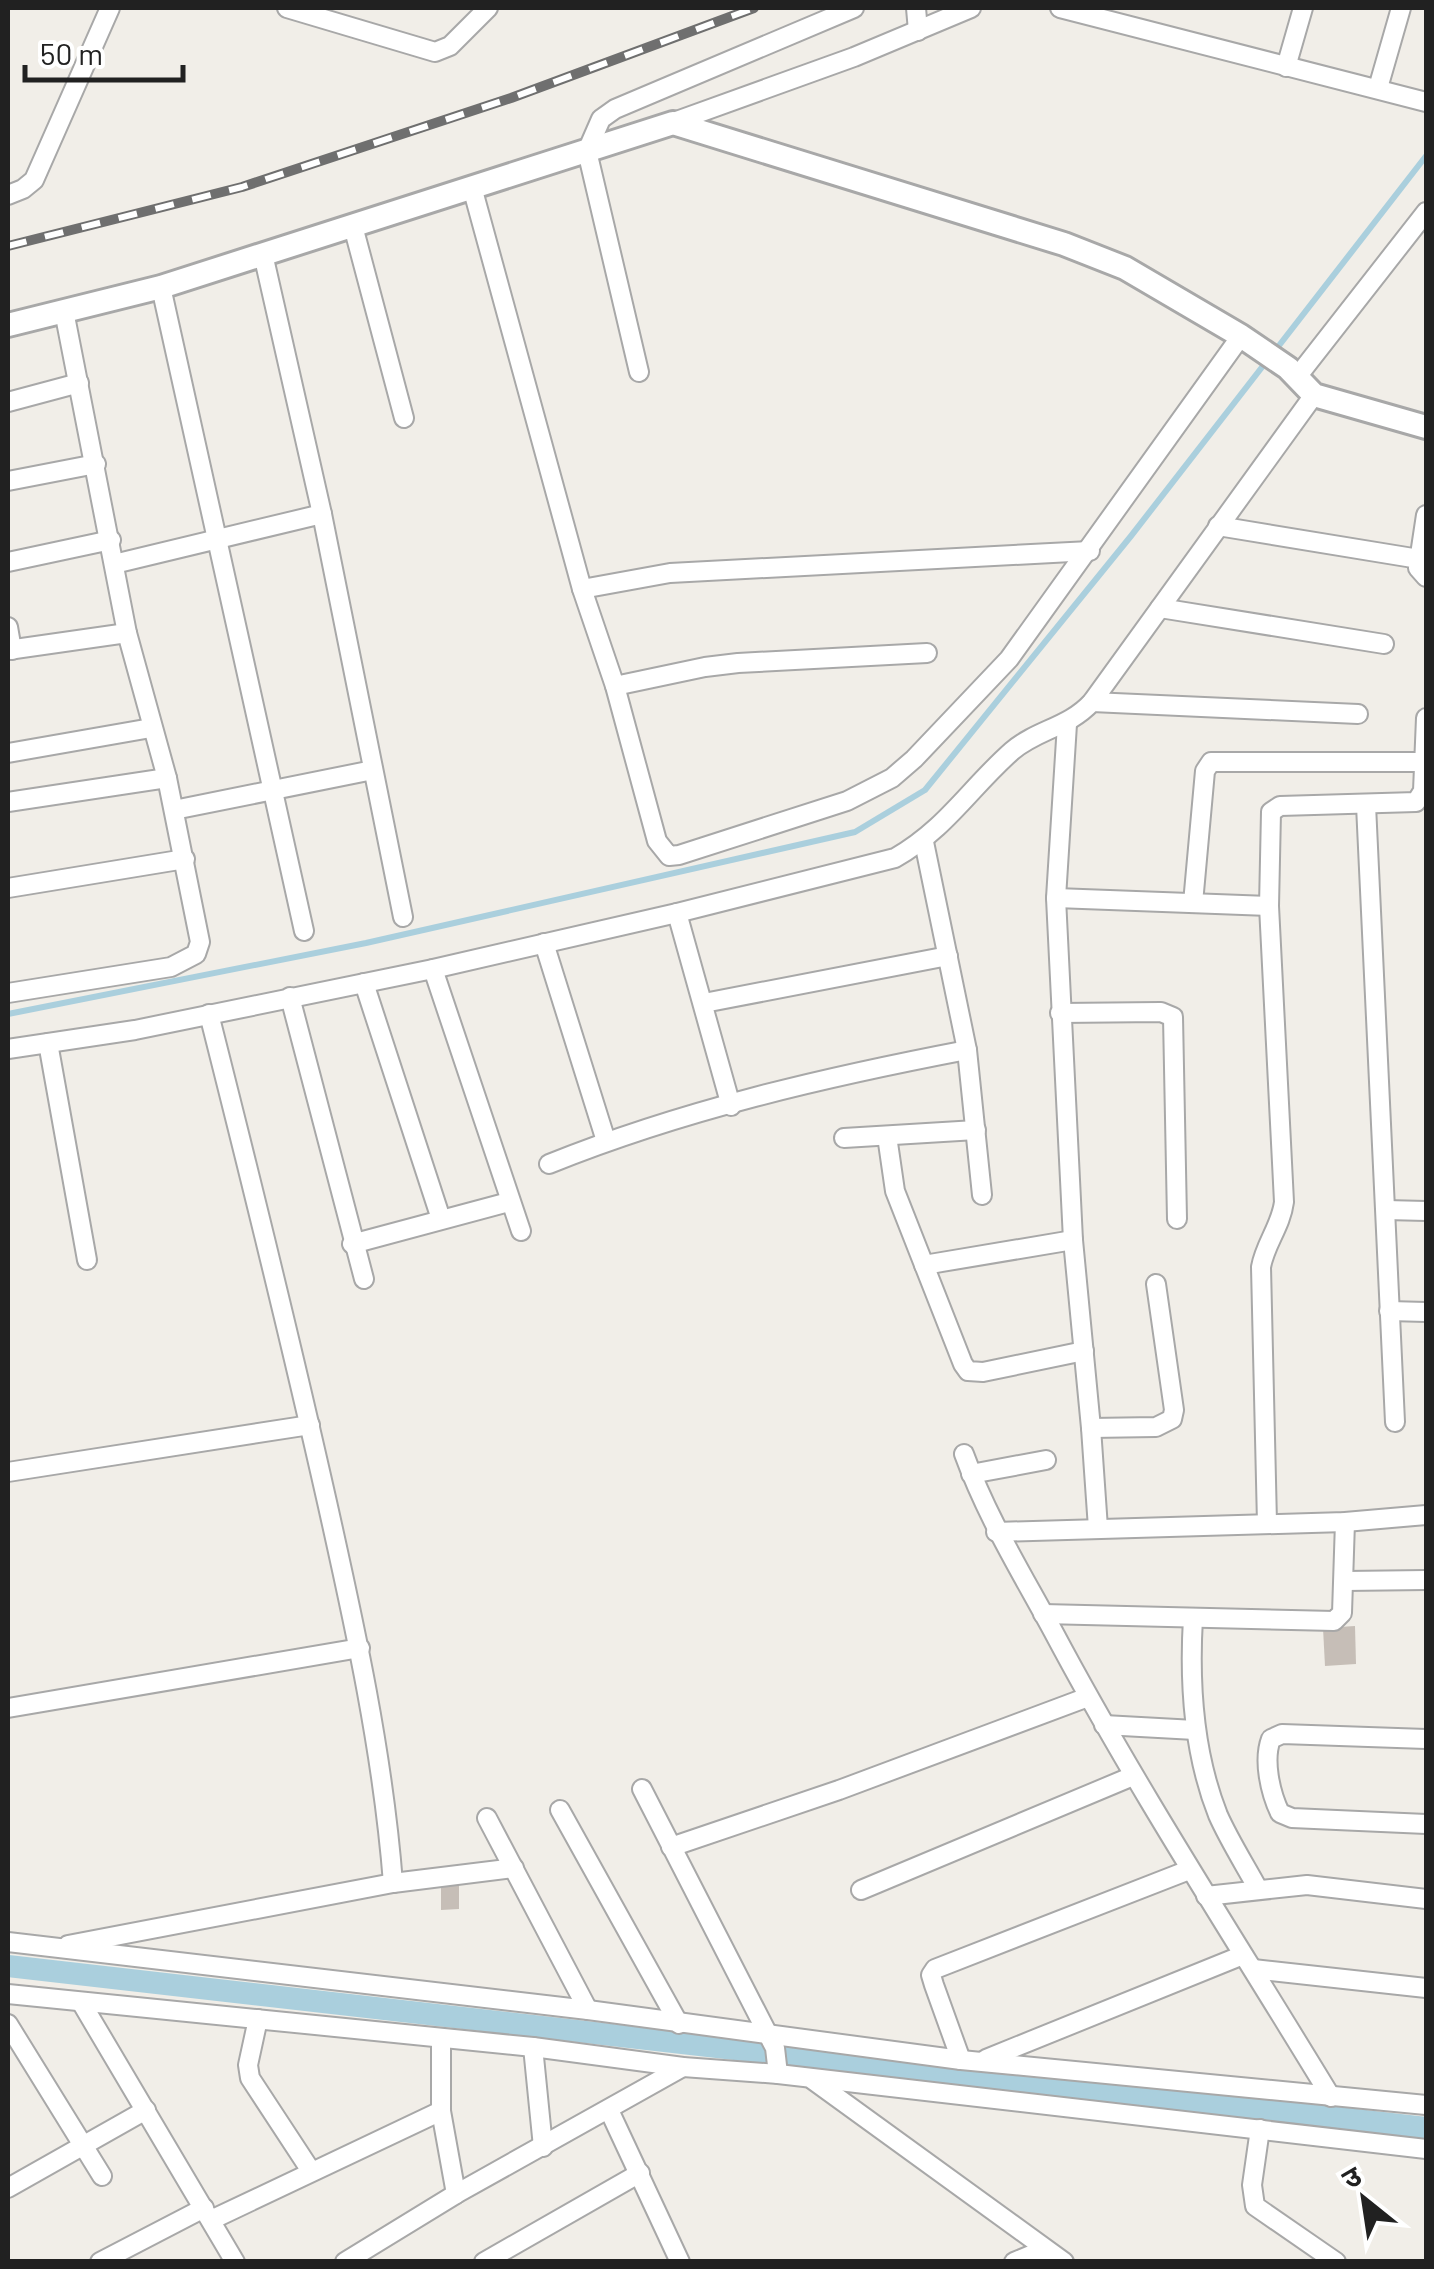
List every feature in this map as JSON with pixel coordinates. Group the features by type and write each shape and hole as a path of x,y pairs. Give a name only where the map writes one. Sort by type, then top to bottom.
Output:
{"street":[{"path":"8,195 34,180 110,8"},
{"path":"287,8 435,52 450,46 488,8"},
{"path":"639,372 587,151 601,119 615,109 854,8"},
{"path":"916,8 918,31"},
{"path":"8,325 161,288 662,127 971,8"},
{"path":"1060,8 1426,102"},
{"path":"1096,17 1119,8"},
{"path":"1286,67 1302,8"},
{"path":"1378,88 1401,8"},
{"path":"662,127 672,123 1064,244 1126,268 1249,342 1293,372 1314,395 1426,426"},
{"path":"472,188 582,589 615,686 657,841 669,856 847,802 892,778 1010,659 1249,342"},
{"path":"1293,372 1426,212"},
{"path":"352,226 404,418"},
{"path":"263,254 322,514 403,917"},
{"path":"161,288 304,931"},
{"path":"8,993 171,968 196,954 200,942 167,778 127,634 64,311"},
{"path":"8,402 80,383"},
{"path":"8,1049 290,998 678,914 874,866 924,842 1011,752 1042,732 1067,724 1092,702 1314,395"},
{"path":"8,482 96,464"},
{"path":"114,564 322,514"},
{"path":"1218,526 1423,568 1426,515"},
{"path":"8,562 110,540"},
{"path":"582,589 670,573 1090,550"},
{"path":"1160,608 1384,644"},
{"path":"8,627 10,650 127,634"},
{"path":"615,686 706,666 926,653"},
{"path":"1092,702 1358,714"},
{"path":"1267,1523 1261,1267 1282,1217 1284,1202 1269,906 1270,820 1274,808 1416,802 1423,791 1426,718"},
{"path":"1067,724 1056,898 1060,1013 1073,1240 1098,1528"},
{"path":"8,753 151,728"},
{"path":"1194,904 1205,771 1211,762 1426,762"},
{"path":"174,810 373,770"},
{"path":"8,802 167,778"},
{"path":"1366,805 1395,1422"},
{"path":"924,842 967,1050 982,1195"},
{"path":"8,888 185,859"},
{"path":"1056,898 1269,906"},
{"path":"678,914 731,1106"},
{"path":"544,943 606,1141"},
{"path":"704,1003 948,956"},
{"path":"432,969 520,1231"},
{"path":"364,983 442,1219"},
{"path":"290,998 364,1279"},
{"path":"1060,1013 1161,1012 1173,1016 1177,1219"},
{"path":"209,1014 310,1425 360,1648 389,1827 393,1883"},
{"path":"48,1043 87,1260"},
{"path":"550,1164 606,1141 818,1079 967,1050"},
{"path":"844,1138 976,1130"},
{"path":"887,1136 896,1192 968,1371 983,1372 1084,1351"},
{"path":"352,1244 509,1202"},
{"path":"1386,1210 1426,1211"},
{"path":"924,1265 1073,1240"},
{"path":"1090,1428 1156,1427 1172,1419 1174,1410 1156,1284"},
{"path":"1389,1311 1426,1312"},
{"path":"8,1472 310,1425"},
{"path":"964,1454 996,1532 1104,1726 1188,1870 1331,2097"},
{"path":"972,1474 1046,1460"},
{"path":"996,1532 1346,1522 1426,1515"},
{"path":"1043,1614 1334,1622 1342,1613 1346,1522"},
{"path":"1345,1581 1426,1580"},
{"path":"1193,1618 1190,1679 1196,1730 1218,1815 1258,1889"},
{"path":"8,1708 360,1648"},
{"path":"671,1848 1088,1697"},
{"path":"1104,1726 1196,1730"},
{"path":"1426,1739 1282,1734 1271,1739 1268,1749 1271,1788 1280,1813 1292,1818 1426,1824"},
{"path":"862,1890 1133,1776"},
{"path":"642,1789 775,2055"},
{"path":"560,1810 679,2024"},
{"path":"487,1818 588,2010"},
{"path":"52,1948 393,1883 514,1868"},
{"path":"961,2060 931,1975 935,1969 1188,1870"},
{"path":"1206,1896 1327,1886 1426,1899"},
{"path":"8,1942 679,2024 775,2055 1064,2262"},
{"path":"981,2062 1248,1962 1426,1988"},
{"path":"8,1994 533,2047 683,2067 775,2055 961,2060 1426,2105"},
{"path":"81,2002 235,2262"},
{"path":"258,2020 248,2065 250,2078 311,2171"},
{"path":"8,2024 102,2176"},
{"path":"441,2038 441,2110 456,2194"},
{"path":"533,2047 543,2147"},
{"path":"345,2262 456,2194 683,2067"},
{"path":"810,2078 1426,2149"},
{"path":"8,2188 146,2110"},
{"path":"100,2262 441,2110"},
{"path":"609,2110 680,2262"},
{"path":"1260,2129 1252,2185 1254,2206 1336,2262"},
{"path":"484,2262 640,2174"},
{"path":"1014,2262 1044,2249"}],"building":[{"path":"1355,1626 1356,1664 1325,1666 1323,1628"},
{"path":"459,1879 459,1909 441,1910 441,1880"}],"waterway":[{"path":"1274,352 1426,156"},
{"path":"8,1014 366,943 855,832 925,790 1266,362"},
{"path":"8,1966 1426,2128"}],"railway":[{"path":"8,246 242,187 511,98 754,8"}]}
